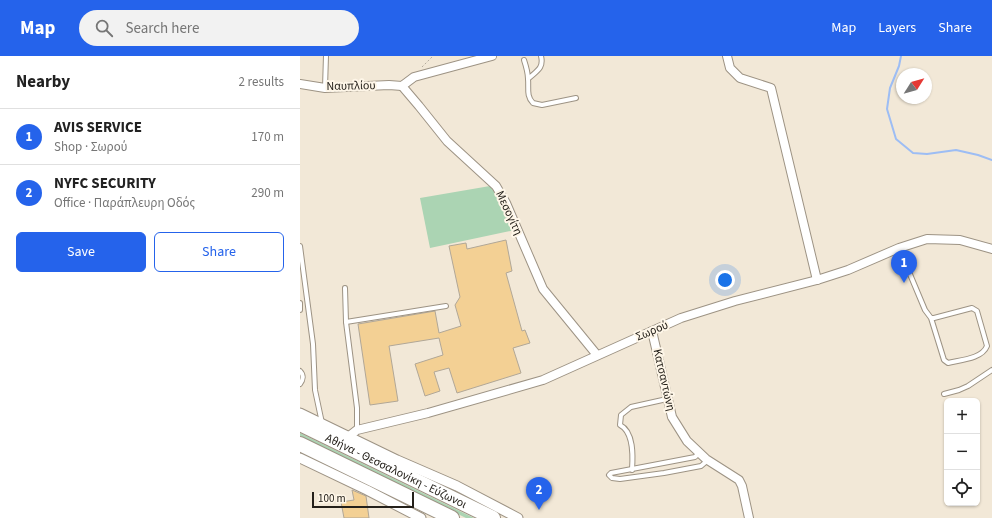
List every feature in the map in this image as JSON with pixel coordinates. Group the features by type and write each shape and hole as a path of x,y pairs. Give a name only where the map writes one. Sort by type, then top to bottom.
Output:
{"highway":[{"name":"Αθήνα - Θεσσαλονίκη - Εύζωνοι","path":"300,424 493,518"},
{"name":"Αθήνα - Θεσσαλονίκη - Εύζωνοι","path":"300,444 452,518"}],"street":[{"path":"402,86 414,77 492,56"},
{"path":"727,56 730,68 740,78 771,88 817,280"},
{"name":"Ναυπλίου","path":"300,84 324,88 389,85 402,86"},
{"name":"Μεσογίτη","path":"402,86 447,141 496,186 506,203 543,289 597,355"},
{"name":"Σωρού","path":"348,437 357,430 543,380 680,318 817,280 848,270 899,248 927,239 960,240 992,249"},
{"name":"Κατσαντώνη","path":"652,331 672,416 687,441 699,453 739,480 742,486 749,518"},
{"path":"300,413 397,460 455,485 518,518"},
{"path":"300,458 421,518"}],"lane":[{"path":"324,88 326,56"},
{"path":"528,78 541,66 541,56"},
{"path":"524,60 528,78 529,98 533,103 542,105 576,98"},
{"path":"300,246 313,344 315,390 322,424"},
{"path":"899,248 925,310 931,318 942,357 946,362 948,363 977,355 986,349 987,346 975,308 931,318"},
{"path":"345,288 346,322 357,408 357,430"},
{"path":"300,303 300,310"},
{"path":"346,322 446,306"},
{"path":"944,394 968,386 992,370"},
{"path":"300,371 303,379 300,384"},
{"path":"632,470 630,434 620,425 621,415 631,407 668,399"},
{"path":"699,453 695,457 610,473 609,475 612,478 620,479 664,473 701,466 708,460"}],"path":[{"path":"414,77 433,56"}],"green space":[{"path":"490,186 501,200 515,230 430,248 420,198"},
{"path":"300,433 474,518 466,518 300,436"}],"building":[{"path":"506,240 512,271 506,273 522,331 525,330 530,343 513,348 521,373 457,393 449,368 434,372 440,391 425,396 415,364 443,355 439,338 389,346 398,401 370,405 358,324 435,311 439,333 461,326 455,305 460,297 449,246 466,243 467,249"},
{"path":"352,490 366,496 369,518 344,518 341,502 354,500"}],"waterway":[{"path":"901,56 899,66 890,88 887,109 896,139 913,153 927,154 956,150 992,160"}],"place":[{"name":"AVIS SERVICE","path":"904,283"},
{"name":"NYFC SECURITY","path":"539,510"}]}
